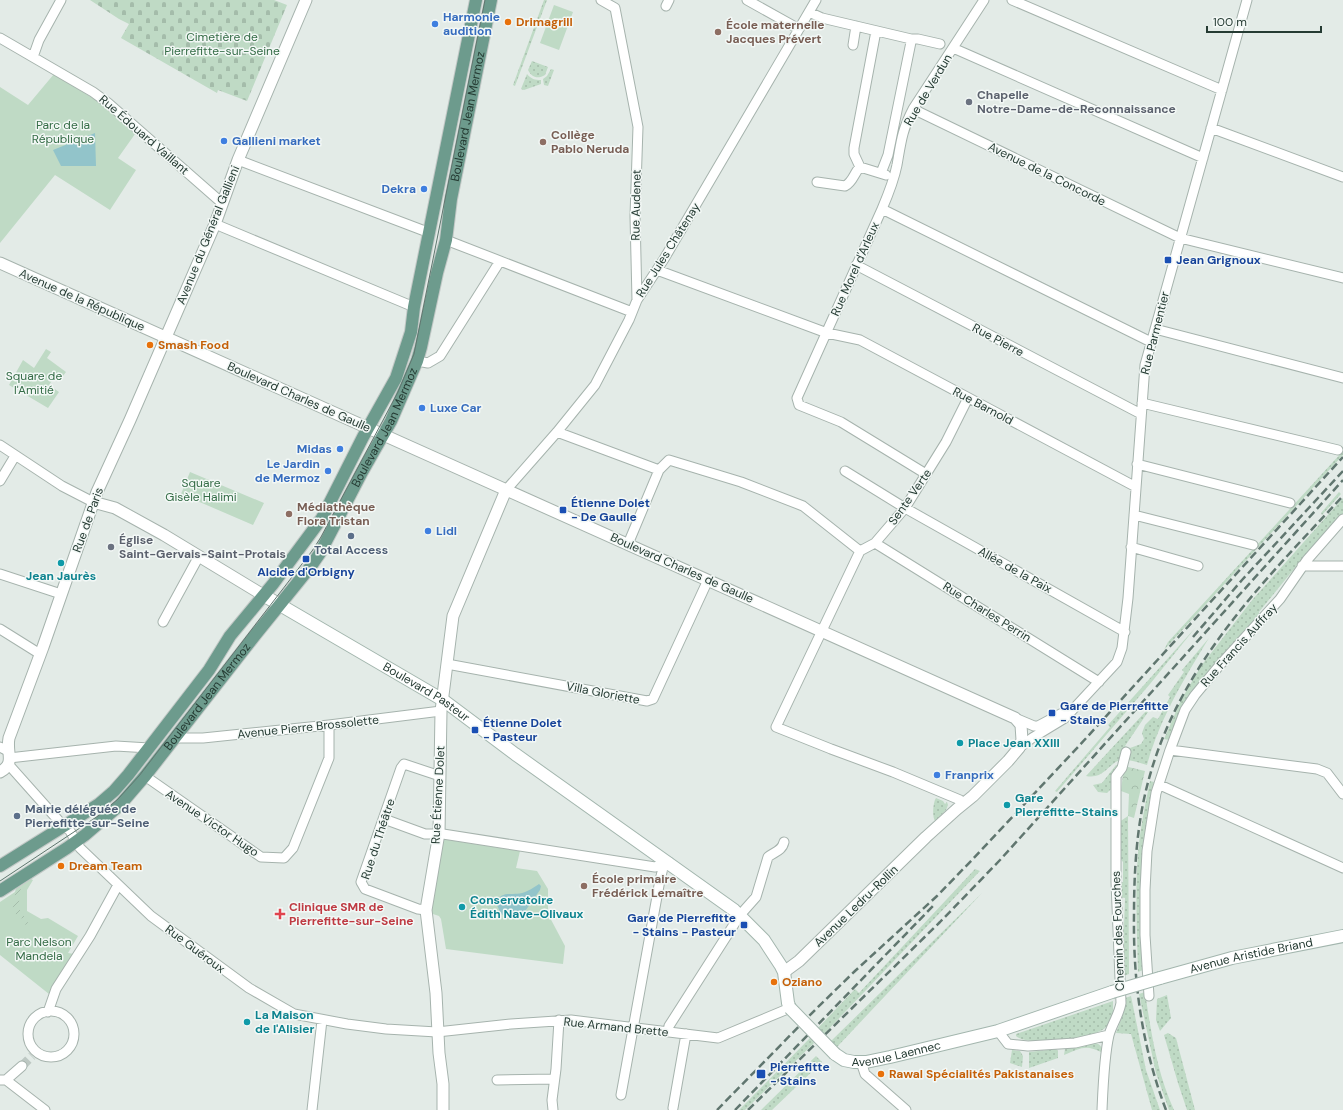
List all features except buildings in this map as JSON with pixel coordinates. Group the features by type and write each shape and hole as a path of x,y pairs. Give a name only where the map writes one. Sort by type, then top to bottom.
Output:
{"main road":[{"name":"Boulevard Jean Mermoz","path":"0,866 99,804 114,791 149,748 208,670 230,636 273,584 322,518 368,428 396,378 411,332 414,307 476,0"},
{"name":"Boulevard Jean Mermoz","path":"0,891 76,842 120,805 145,776 318,556 362,472 384,435 417,361 446,240 451,199 491,0"},
{"name":"Boulevard Pasteur","path":"263,595 280,604 442,706 669,862 740,915 764,940 784,972"},
{"name":"Avenue Aristide Briand","path":"1112,992 1232,958 1343,936"},
{"path":"784,972 790,1008"},
{"name":"Avenue Laennec","path":"790,1008 840,1058 848,1062 861,1062 890,1057 998,1031 1112,992"}],"street":[{"path":"33,57 39,40 61,0"},
{"name":"Avenue du Général Gallieni","path":"165,337 215,224 238,160 306,0"},
{"name":"Rue Audenet","path":"601,0 615,8 638,127 636,216 637,300"},
{"path":"747,0 799,29"},
{"name":"Rue Jules Châtenay","path":"506,490 557,432 595,385 637,300 664,259 816,0"},
{"name":"Rue de Verdun","path":"882,209 897,166 902,136 906,123 913,109 984,0"},
{"path":"1012,0 1222,90"},
{"name":"Rue Parmentier","path":"1019,748 1032,738 1060,722 1099,682 1116,662 1122,648 1125,632 1145,365 1247,0"},
{"path":"809,12 822,18 911,39 940,44"},
{"path":"853,45 856,26"},
{"path":"876,31 854,154 860,167 893,178"},
{"name":"Rue Édouard Vaillant","path":"0,38 93,92 108,103 222,203"},
{"path":"881,173 888,156 911,39"},
{"path":"953,48 1202,158"},
{"name":"Avenue de la Concorde","path":"913,109 1180,238 1343,278"},
{"path":"1211,128 1343,177"},
{"path":"238,160 430,233"},
{"path":"817,182 845,186 852,180 855,172 860,167"},
{"name":"Rue Morel d'Arleux","path":"926,474 842,422 799,405 797,398 882,209 1151,342"},
{"path":"215,224 414,307"},
{"path":"446,240 632,312"},
{"path":"417,361 428,363 440,356 500,261"},
{"name":"Avenue de la République","path":"0,263 165,337"},
{"name":"Rue Pierre","path":"856,265 1141,414"},
{"name":"Rue Barnold","path":"657,270 827,333 860,340 1136,487"},
{"path":"1155,329 1343,378"},
{"name":"Boulevard Charles de Gaulle","path":"165,337 1015,718"},
{"name":"Rue de Paris","path":"7,755 9,738 93,502 165,337"},
{"name":"Sente Verte","path":"860,551 875,543 905,508 946,442 968,398"},
{"path":"1142,403 1338,450"},
{"path":"557,432 659,470"},
{"path":"0,445 62,486 93,502"},
{"path":"0,481 15,456"},
{"path":"628,544 659,470 669,460 741,482 803,506 860,551 776,727 893,772 965,803"},
{"path":"1137,464 1290,504"},
{"name":"Allée de la Paix","path":"846,472 905,508 1125,632"},
{"name":"Rue Étienne Dolet","path":"444,1110 436,993 426,910 439,833 442,706 453,616 506,490"},
{"name":"Boulevard Pasteur","path":"93,502 115,508 263,595"},
{"path":"1134,515 1253,545"},
{"name":"Rue Francis Auffray","path":"1149,996 1145,935 1145,873 1147,851 1155,798 1170,750 1185,710 1195,695 1219,666 1280,599 1302,566 1343,519"},
{"name":"Rue Charles Perrin","path":"875,543 1099,682"},
{"path":"1131,547 1198,566"},
{"path":"163,622 199,556"},
{"path":"1302,566 1343,566"},
{"path":"0,574 61,594"},
{"name":"Villa Gloriette","path":"447,664 647,701 653,699 708,580"},
{"path":"0,629 40,654"},
{"name":"Avenue Pierre Brossolette","path":"174,738 203,738 329,725 442,706"},
{"name":"Rue Parmentier","path":"1015,718 1034,726 1038,726 1075,707"},
{"path":"1015,718 1021,725 1022,732 1022,740 1019,748"},
{"name":"Avenue Victor Hugo","path":"145,776 261,857 284,858 293,848 329,758 329,725"},
{"path":"0,772 6,768 7,755 116,746 149,748"},
{"name":"Avenue Ledru-Rollin","path":"784,972 799,960 926,837 987,783 1019,748"},
{"path":"1170,750 1317,769 1327,774 1343,794"},
{"name":"Rue Guéroux","path":"7,755 63,826 70,831 80,848 118,885 151,916 249,988 294,1014 322,1020 386,1029 438,1032"},
{"name":"Chemin des Fourches","path":"1102,1110 1104,1071 1109,1035 1117,1018 1121,1003 1116,882 1116,776 1122,768 1125,755"},
{"name":"Rue du Théâtre","path":"426,910 365,889 361,882 401,768 404,764 440,776"},
{"path":"1160,785 1343,868"},
{"path":"384,819 425,834 439,833 655,866 669,862"},
{"path":"668,1032 669,1026 740,915 756,897 768,856 780,849 784,842"},
{"path":"621,1095 660,880 663,868 669,862"},
{"path":"48,1012 55,992 90,936 118,885"},
{"name":"Rue Armand Brette","path":"438,1032 570,1020 714,1038 721,1037 790,1008"},
{"path":"48,1012 60,1013 69,1021 73,1034 72,1042 69,1048 64,1053 50,1057 34,1054 28,1039 30,1024 35,1018 48,1012"},
{"path":"312,1110 322,1020"},
{"path":"552,1110 559,1020"},
{"path":"998,1031 1008,1044 1028,1046 1075,1043 1109,1035"},
{"path":"672,1108 686,1034"},
{"path":"861,1062 865,1074 906,1110"},
{"path":"22,1066 3,1080 45,1110"},
{"path":"497,1080 554,1079"}],"green space":[{"name":"Cimetière de Pierrefitte-sur-Seine","path":"90,0 274,0 287,5 247,101 218,90 217,93 121,38 129,24"},
{"path":"544,0 547,0 515,86 513,85"},
{"path":"554,5 573,12 559,50 540,43"},
{"path":"532,61 548,67 545,75 538,77 531,75 528,70"},
{"path":"551,69 554,70 548,86 544,85 543,79 547,76"},
{"name":"Parc de la République","path":"54,74 102,104 135,134 118,158 136,170 110,210 55,175 0,243 0,87 28,105"},
{"path":"527,74 533,79 541,80 541,84 524,90 521,89"},
{"name":"Square de l'Amitié","path":"46,349 51,352 47,358 66,372 63,376 58,372 49,385 59,392 48,408 9,385 23,360 34,368"},
{"path":"1343,451 1343,455 1164,650 1168,642"},
{"name":"Square Gisèle Halimi","path":"190,472 264,503 253,525 181,494"},
{"path":"1339,492 1341,494 1322,515 1321,513"},
{"path":"1343,498 1343,515 1307,553 1259,612 1259,616 1187,699 1169,740 1164,739 1181,700 1201,666 1253,599"},
{"path":"1196,627 1150,684 1057,792 1055,791 1110,727 1108,725"},
{"path":"1209,638 1166,715 1152,748 1147,765 1122,760 1114,763 1098,775 1092,777 1086,776 1146,711 1148,712 1125,746 1130,748 1141,744 1144,739 1142,733 1145,725 1153,717 1158,719 1170,697 1168,695 1184,672 1182,670"},
{"path":"1116,765 1119,765 1114,786 1107,793 1098,792 1093,785 1102,783"},
{"path":"1124,766 1145,771 1134,818 1128,816 1129,794 1121,791"},
{"path":"1150,781 1154,782 1147,818 1142,867 1143,970 1138,972 1136,897 1137,868 1141,826"},
{"path":"936,798 943,801 945,804 947,802 948,805 946,810 935,821 933,810"},
{"path":"1128,816 1129,974 1120,977 1119,928 1124,926 1125,898 1119,897 1120,884 1123,882 1123,862 1119,857 1119,822"},
{"path":"442,839 520,851 516,868 537,871 548,889 548,914 565,946 563,964 446,949 441,919 439,916 430,913"},
{"path":"975,869 980,871 823,1035 817,1029 855,989 859,993"},
{"name":"Parc Nelson Mandela","path":"31,879 33,880 27,890 27,911 41,919 48,918 78,936 68,953 74,954 49,994 0,955 0,902"},
{"path":"19,887 21,890 18,907 30,926 29,930 27,931 23,920 12,913 16,889"},
{"path":"982,893 837,1047 829,1043"},
{"path":"1145,992 1152,1037 1159,1067 1174,1110 1169,1110 1156,1073 1139,994"},
{"path":"1167,995 1171,1018 1160,1031 1156,1020 1157,999"},
{"path":"1131,996 1146,1070 1160,1110 1152,1110 1131,1034 1116,1033 1123,1014 1125,998"},
{"path":"1113,1001 1112,1015 1106,1027 1089,1035 1046,1041 1033,1041 1016,1036 1016,1034"},
{"path":"1168,1033 1176,1038 1195,1110 1187,1110 1164,1035"},
{"path":"810,1038 814,1043 745,1110 739,1110"},
{"path":"1091,1043 1100,1045 1103,1053 1097,1050 1084,1048 1064,1055 1065,1049"},
{"path":"1056,1049 1058,1051 1058,1058 1029,1068 1029,1052"},
{"path":"1012,1050 1020,1051 1023,1056 1022,1067 1010,1063"},
{"path":"816,1056 822,1062 772,1110 761,1110"}],"water":[{"path":"95,133 96,166 61,166 53,150"},
{"path":"539,884 541,886 540,890 521,917 511,919 501,914 497,905 500,897 506,894 518,894 524,892"}],"tunnel":[{"path":"22,1066 32,1056"}],"tram line":[{"path":"0,881 98,816 118,799 139,776 312,551 321,537 398,392 414,354 485,0"}],"railway":[{"path":"717,1110 816,1009 937,896 972,860 1078,747 1343,457"},
{"path":"1193,637 1242,580 1343,471"},
{"path":"748,1110 940,922 1000,860 1343,480"},
{"path":"1166,1110 1145,1038 1137,990 1134,940 1134,900 1137,842 1144,799 1157,753 1175,711 1197,671 1222,634 1250,598 1343,496"},
{"path":"735,1110 933,906"}],"place":[{"name":"Drimagrill","path":"508,22"},
{"name":"Harmonie audition","path":"435,24"},
{"name":"École maternelle Jacques Prévert","path":"718,32"},
{"name":"Chapelle Notre-Dame-de-Reconnaissance","path":"969,102"},
{"name":"Gallieni market","path":"224,141"},
{"name":"Collège Pablo Neruda","path":"543,142"},
{"name":"Dekra","path":"424,189"},
{"name":"Jean Grignoux","path":"1168,260"},
{"name":"Smash Food","path":"150,345"},
{"name":"Luxe Car","path":"422,408"},
{"name":"Midas","path":"340,449"},
{"name":"Le Jardin de Mermoz","path":"328,471"},
{"name":"Étienne Dolet - De Gaulle","path":"563,510"},
{"name":"Médiathèque Flora Tristan","path":"289,514"},
{"name":"Lidl","path":"428,531"},
{"name":"Total Access","path":"351,536"},
{"name":"Église Saint-Gervais-Saint-Protais","path":"111,547"},
{"name":"Alcide d'Orbigny","path":"306,559"},
{"name":"Jean Jaurès","path":"61,563"},
{"name":"Gare de Pierrefitte - Stains","path":"1052,713"},
{"name":"Étienne Dolet - Pasteur","path":"475,730"},
{"name":"Place Jean XXIII","path":"960,743"},
{"name":"Franprix","path":"937,775"},
{"name":"Gare Pierrefitte-Stains","path":"1007,805"},
{"name":"Mairie déléguée de Pierrefitte-sur-Seine","path":"17,816"},
{"name":"Dream Team","path":"61,866"},
{"name":"École primaire Frédérick Lemaître","path":"584,886"},
{"name":"Conservatoire Édith Nave-Olivaux","path":"462,907"},
{"name":"Clinique SMR de Pierrefitte-sur-Seine","path":"280,914"},
{"name":"Gare de Pierrefitte - Stains - Pasteur","path":"744,925"},
{"name":"Oziano","path":"774,982"},
{"name":"La Maison de l'Alisier","path":"247,1022"},
{"name":"Pierrefitte - Stains","path":"761,1074"},
{"name":"Rawal Spécialités Pakistanaises","path":"881,1074"}]}
